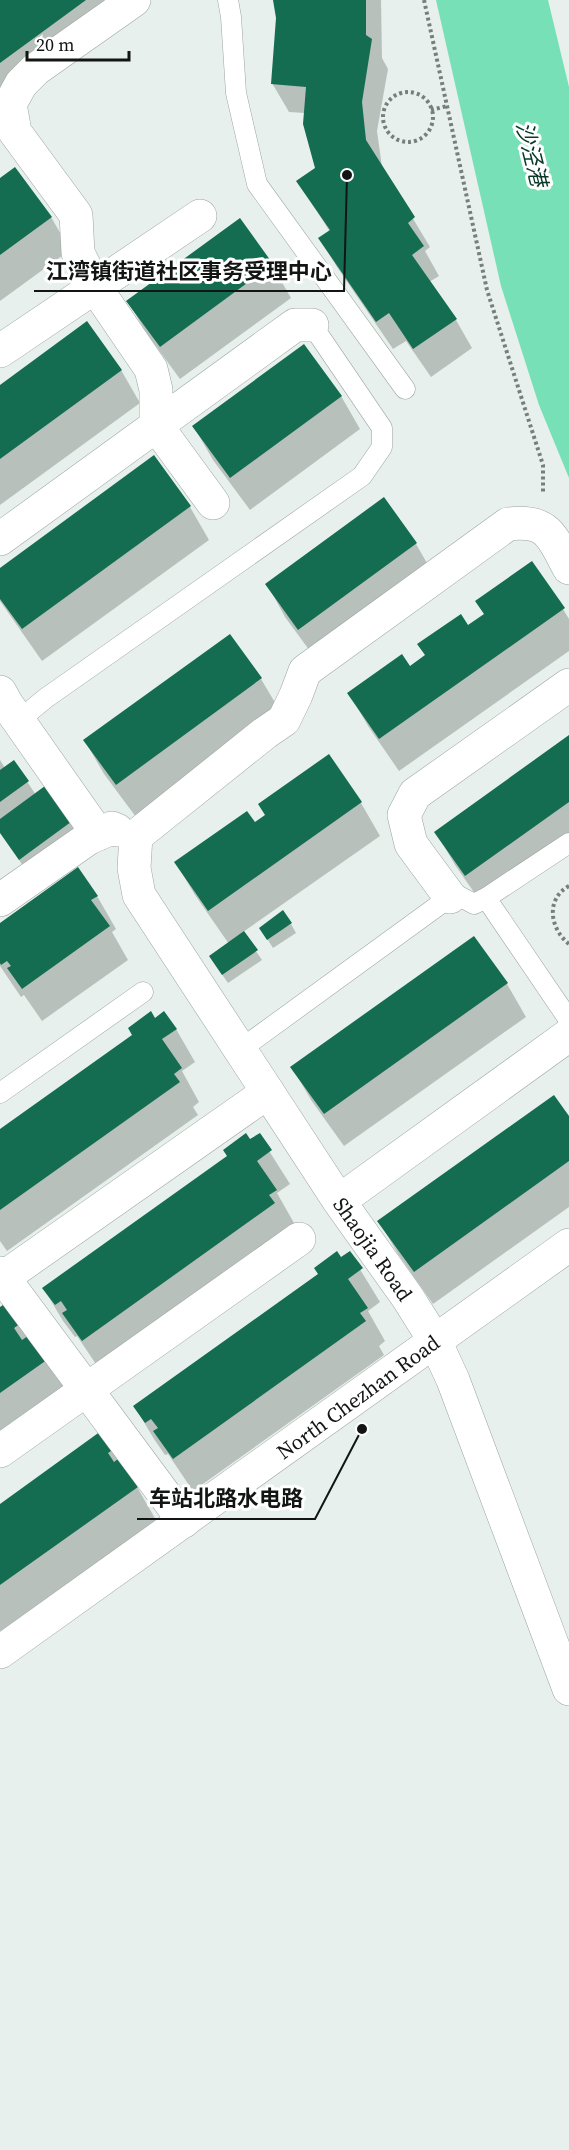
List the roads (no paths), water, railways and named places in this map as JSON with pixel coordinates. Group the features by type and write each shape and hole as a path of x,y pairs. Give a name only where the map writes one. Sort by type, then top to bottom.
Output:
{"street":[{"path":"134,0 36,69 21,84 10,104 8,137 76,215 78,253 94,287 151,369 156,390 156,424 213,503"},
{"path":"0,351 200,216"},
{"path":"0,539 295,325 312,325"},
{"path":"0,900 89,838 112,828 136,836 265,732 284,720 304,671 508,524 526,522 549,531 569,568"},
{"path":"450,897 411,844 404,815 416,794 569,685"},
{"path":"0,692 98,834"},
{"name":"Shaojia Road","path":"136,836 134,868 139,895 339,1201 408,1298 435,1341 453,1380 569,1689"},
{"path":"339,1201 569,1035"},
{"path":"184,1521 1,1277 268,1092"},
{"path":"0,1452 299,1239"},
{"name":"North Chezhan Road","path":"0,1652 569,1245"}],"lane":[{"path":"228,0 236,93 256,184 405,389"},
{"path":"18,721 46,698 362,476 382,447 382,428 312,325"},
{"path":"241,1049 450,897 459,896 474,903 486,898 569,843"},
{"path":"486,898 569,1020"},
{"path":"0,1093 143,992"}],"water":[{"name":"沙泾港","path":"436,0 548,0 569,87 569,478 539,405 501,286"}],"place":[{"name":"江湾镇街道社区事务受理中心","path":"347,175"},
{"name":"车站北路水电路","path":"362,1429"}]}
